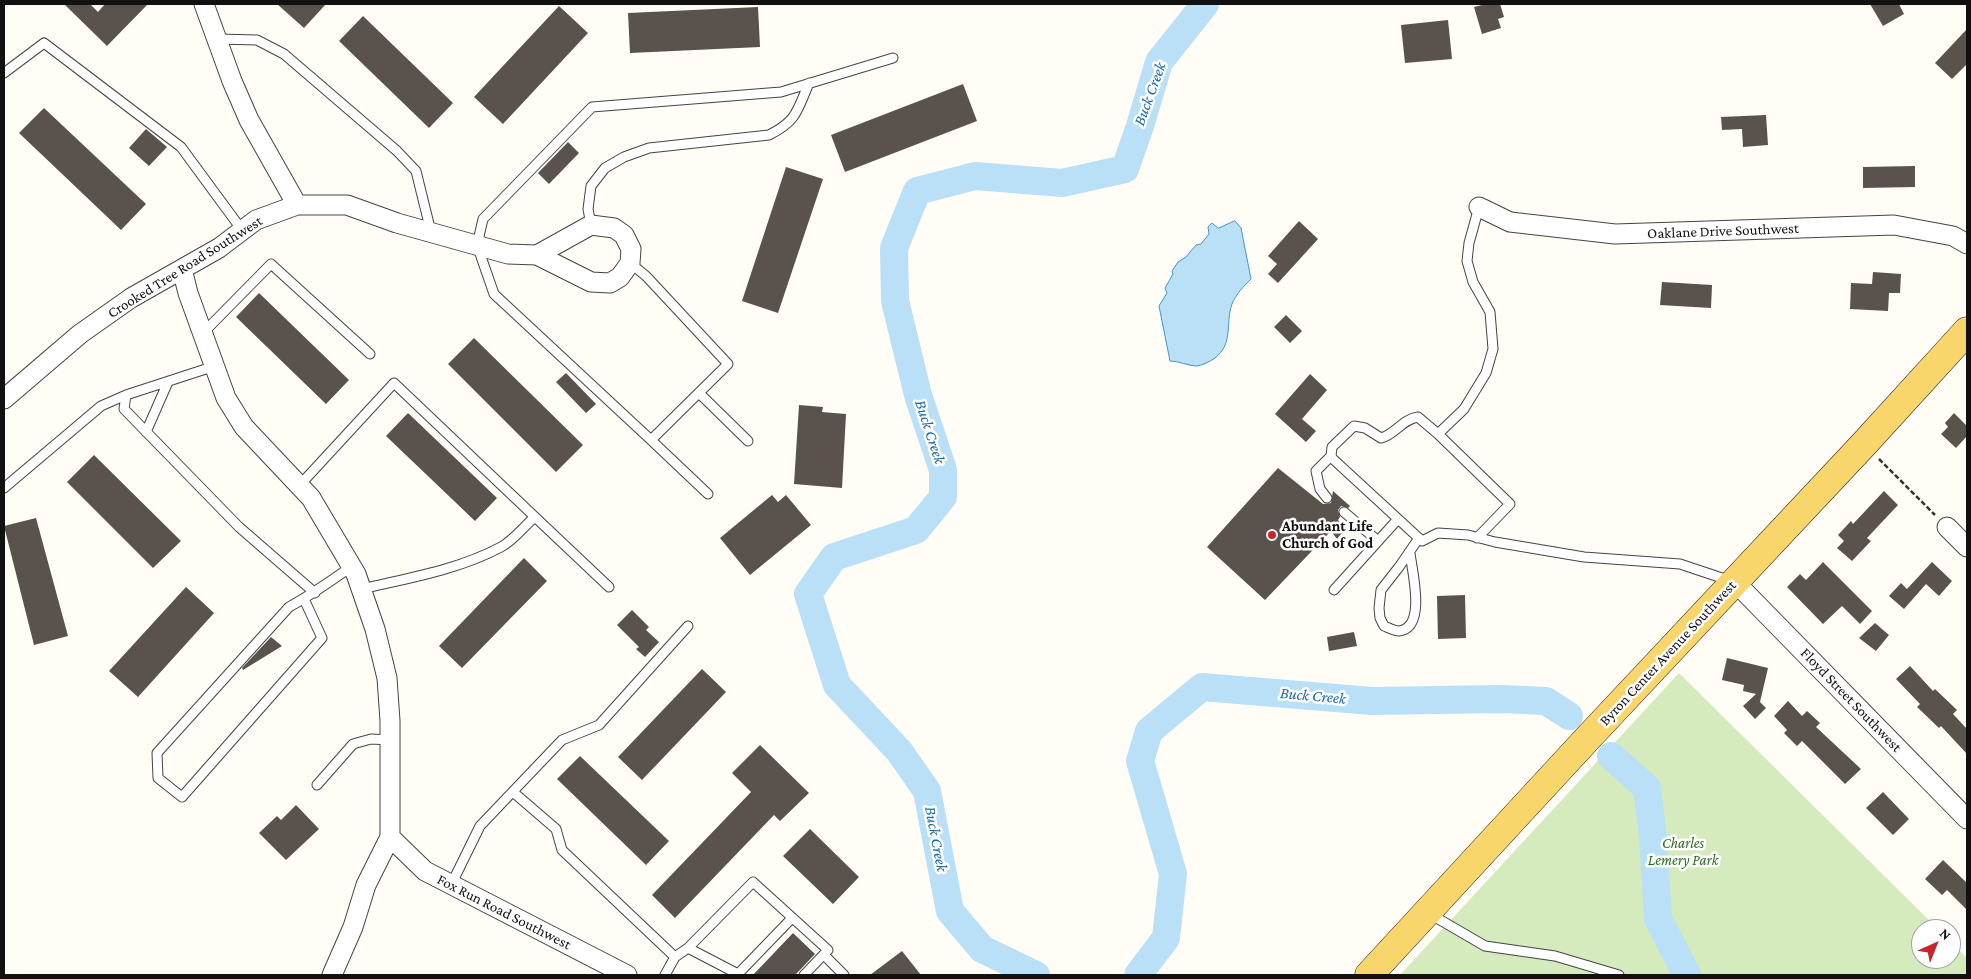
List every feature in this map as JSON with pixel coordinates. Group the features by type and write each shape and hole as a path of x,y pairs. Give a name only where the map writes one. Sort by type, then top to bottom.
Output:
{"main road":[{"name":"Byron Center Avenue Southwest","path":"1370,975 1967,331"}],"street":[{"path":"209,8 216,39 250,120 297,205"},
{"name":"Crooked Tree Road Southwest","path":"4,399 80,334 131,298 219,248 256,220 297,205 347,205 508,254 537,255 591,282 610,283 620,277 630,263"},
{"name":"Oaklane Drive Southwest","path":"1479,207 1510,222 1615,234 1894,225 1953,236 1967,244"},
{"path":"537,255 591,225 614,228 624,236 630,249 630,263"},
{"path":"182,269 188,293 226,398 244,428 311,498 352,566 362,589 375,629 387,678 390,740 390,837 366,885 353,927 332,975"},
{"path":"1947,527 1967,547"},
{"name":"Floyd Street Southwest","path":"1734,582 1967,819"},
{"name":"Fox Run Road Southwest","path":"390,837 425,871 627,975"}],"lane":[{"path":"216,39 257,40 284,54 396,151 416,171 431,232"},
{"path":"4,73 44,43 181,147 242,230"},
{"path":"708,494 494,294 477,245 483,219 592,107 781,92 893,58"},
{"path":"591,225 588,209 590,186 605,168 624,157 649,148 769,135 786,126 796,114 809,84"},
{"path":"1438,434 1464,409 1486,373 1493,349 1490,312 1473,282 1467,261 1469,243 1479,207"},
{"path":"630,263 646,276 728,364 651,440"},
{"path":"203,333 271,264 370,354"},
{"path":"4,488 101,406 126,395 214,366"},
{"path":"146,432 168,382"},
{"path":"299,486 394,383 609,587"},
{"path":"700,393 748,441"},
{"path":"126,395 124,409 239,527 315,593"},
{"path":"1327,498 1320,490 1316,471 1331,456 1332,447 1354,426 1365,428 1381,438 1386,437 1407,420 1418,417 1510,504 1477,538"},
{"path":"1331,456 1422,541 1438,534 1468,535 1495,542 1584,557 1680,564 1734,582"},
{"path":"1344,512 1378,541"},
{"path":"362,589 454,567 502,547 535,516"},
{"path":"1334,590 1398,519"},
{"path":"1410,553 1417,609 1415,620 1410,627 1399,631 1384,626 1380,618 1381,590 1410,553 1418,538"},
{"path":"304,599 322,638 182,797 158,778 157,753 289,607 315,593 352,566"},
{"path":"451,885 480,826 562,740 598,725 688,626"},
{"path":"317,785 353,744 371,739 390,740"},
{"path":"513,792 556,829 562,850 675,957"},
{"path":"665,975 675,957 688,948 753,882 828,950 804,975"},
{"path":"1428,913 1485,946 1556,956 1619,975"},
{"path":"688,948 739,975 792,918"},
{"path":"824,955 844,975"}],"path":[{"path":"1864,444 1947,527"}],"green space":[{"name":"Charles Lemery Park","path":"1679,673 1928,919 1911,919 1911,969 1961,969 1961,952 1967,958 1967,975 1400,975"}],"water":[{"path":"1235,221 1241,228 1251,279 1243,287 1232,304 1225,346 1215,358 1199,366 1170,361 1159,306 1167,293 1165,288 1173,274 1172,271 1178,262 1186,257 1196,245 1201,244 1209,234 1208,227 1212,223 1218,228"}],"building":[{"path":"64,4 90,4 98,12 105,4 148,4 107,46"},
{"path":"277,4 326,4 304,28"},
{"path":"1486,4 1500,4 1504,17 1498,19 1501,28 1482,34 1474,7"},
{"path":"1870,4 1899,4 1904,14 1883,26"},
{"path":"559,6 588,33 503,124 474,97"},
{"path":"758,7 760,47 630,53 628,13"},
{"path":"363,16 453,103 429,128 339,41"},
{"path":"1448,20 1452,59 1405,63 1401,25"},
{"path":"1967,29 1967,64 1952,79 1935,63"},
{"path":"963,84 977,121 845,172 831,135"},
{"path":"44,108 146,204 121,230 19,133"},
{"path":"1766,115 1768,145 1743,147 1742,129 1722,130 1721,117"},
{"path":"146,129 167,147 149,166 129,148"},
{"path":"568,142 579,153 549,184 538,173"},
{"path":"1915,166 1915,187 1863,188 1863,167"},
{"path":"786,167 823,179 778,313 742,301"},
{"path":"1299,221 1318,239 1278,283 1268,274 1277,264 1268,256"},
{"path":"1873,272 1901,274 1900,293 1889,293 1888,311 1850,309 1851,283 1872,284"},
{"path":"1662,282 1712,285 1711,308 1660,305"},
{"path":"259,293 349,380 326,404 236,317"},
{"path":"1286,315 1302,331 1290,343 1274,327"},
{"path":"474,338 583,445 556,472 448,364"},
{"path":"566,373 596,404 586,413 556,382"},
{"path":"1310,374 1327,390 1302,419 1316,431 1306,442 1275,414"},
{"path":"799,405 823,407 822,412 846,414 842,488 794,484"},
{"path":"408,413 497,498 475,521 386,436"},
{"path":"1954,413 1967,426 1967,436 1956,448 1941,434 1948,427 1945,423"},
{"path":"94,455 181,541 153,568 67,482"},
{"name":"Abundant Life Church of God","path":"1278,468 1323,504 1331,503 1333,491 1350,506 1348,508 1341,506 1338,510 1340,517 1338,520 1345,529 1337,539 1331,531 1265,600 1207,547"},
{"path":"1884,491 1898,505 1867,538 1871,541 1852,561 1837,548 1844,541 1838,535 1851,521 1853,524"},
{"path":"772,495 778,502 786,495 811,525 750,575 720,538"},
{"path":"36,518 68,636 34,645 4,526"},
{"path":"524,558 547,581 462,668 439,646"},
{"path":"1823,562 1872,611 1860,624 1842,606 1823,624 1787,587 1800,574 1806,580"},
{"path":"1932,562 1952,581 1939,596 1926,584 1904,609 1889,596 1901,583 1907,589"},
{"path":"186,587 214,613 138,697 109,671"},
{"path":"1465,595 1466,638 1438,639 1437,596"},
{"path":"632,610 649,627 646,630 659,642 645,657 636,649 639,647 617,625"},
{"path":"1875,623 1889,635 1876,651 1859,638"},
{"path":"1354,632 1357,646 1329,651 1327,637"},
{"path":"271,637 282,646 243,670 242,668"},
{"path":"1727,658 1768,668 1760,702 1766,708 1755,719 1743,706 1756,694 1743,691 1744,685 1722,680"},
{"path":"1910,666 1933,691 1935,689 1957,710 1953,714 1967,729 1967,754 1941,726 1939,728 1917,707 1920,704 1896,679"},
{"path":"702,669 726,692 642,780 618,757"},
{"path":"1788,701 1802,716 1807,711 1820,723 1816,727 1861,769 1845,784 1802,741 1797,746 1784,733 1787,730 1774,716"},
{"path":"760,745 809,793 780,821 774,815 675,918 652,895 751,792 732,773"},
{"path":"580,756 669,841 646,865 557,779"},
{"path":"1883,792 1909,819 1893,835 1866,808"},
{"path":"296,805 319,829 286,860 259,833 277,816 281,820"},
{"path":"810,829 859,877 833,904 783,856"},
{"path":"1943,860 1967,883 1967,910 1947,890 1942,895 1925,879"},
{"path":"793,933 815,954 799,971 795,975 753,975"},
{"path":"902,951 921,975 870,975"}],"waterway":[{"name":"Buck Creek","path":"1036,975 982,949 950,911 927,791 899,751 837,685 808,594 834,557 916,530 943,497 943,470 918,395 895,301 894,248 917,191 975,176 1062,183 1125,169 1159,62 1205,4"},
{"name":"Buck Creek","path":"1138,975 1166,938 1173,874 1140,761 1149,731 1202,687 1372,701 1503,699 1546,701 1569,716"},
{"name":"Buck Creek","path":"1611,756 1647,788 1653,837 1658,919 1687,975"}],"place":[{"name":"Abundant Life Church of God","path":"1272,535"}]}
